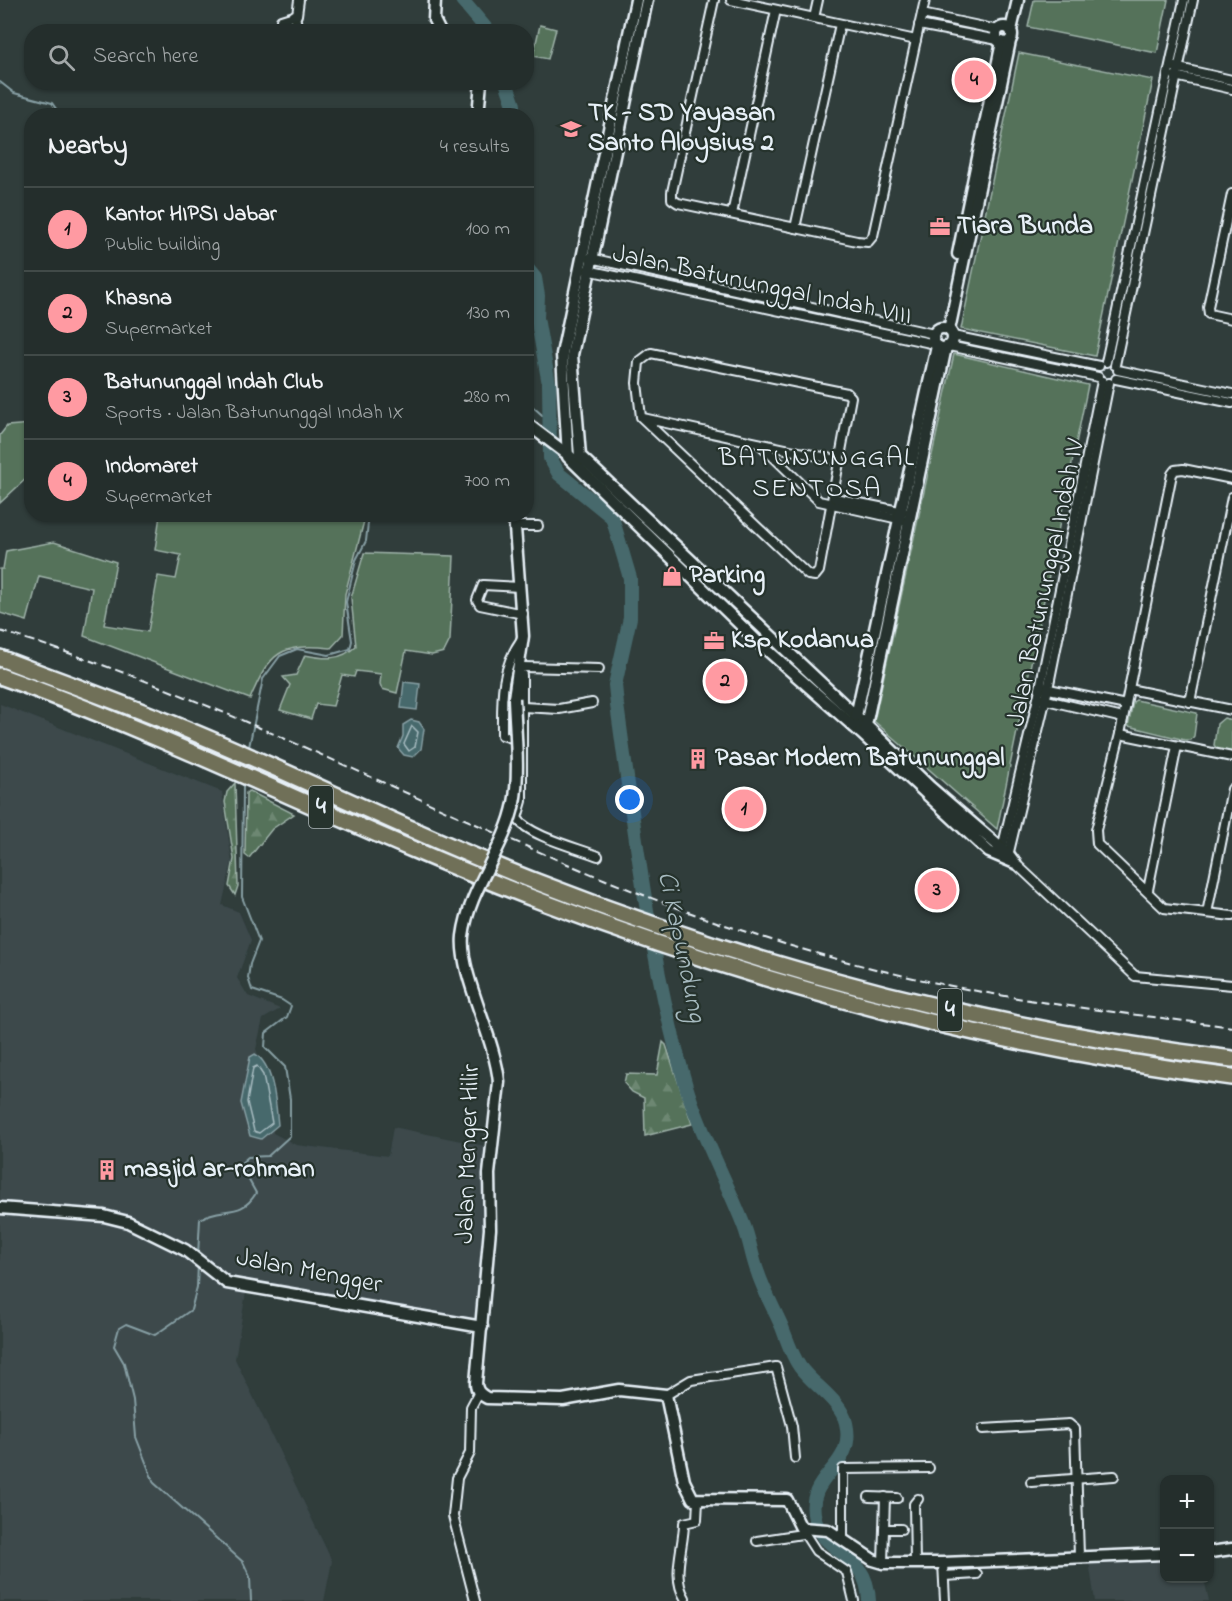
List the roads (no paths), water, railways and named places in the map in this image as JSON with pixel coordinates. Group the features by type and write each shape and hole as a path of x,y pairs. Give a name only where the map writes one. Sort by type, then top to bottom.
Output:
{"highway":[{"name":"4","path":"0,658 193,732 537,882 675,931 807,973 934,1006 1051,1032 1232,1059"},
{"name":"4","path":"0,676 57,696 216,761 530,897 642,938 804,990 1027,1046 1148,1067 1232,1077"},
{"path":"1148,1067 1232,1087"}],"street":[{"path":"297,24 299,0"},
{"path":"435,0 434,20 436,24"},
{"path":"580,456 572,355 616,87 636,0"},
{"path":"588,257 647,0"},
{"path":"714,0 672,199 678,203 868,242 873,236 925,0"},
{"path":"731,0 916,40"},
{"path":"814,18 818,0"},
{"path":"859,725 943,339 1011,0"},
{"path":"1004,35 1018,0"},
{"path":"1106,380 1102,364 1184,0"},
{"path":"1106,380 1117,367 1193,0"},
{"path":"732,214 776,10"},
{"path":"922,14 1004,35"},
{"path":"282,24 281,20 296,15"},
{"path":"795,228 840,24"},
{"path":"919,25 1004,35"},
{"path":"1169,70 1179,68 1232,80"},
{"path":"1169,70 1177,77 1232,89"},
{"path":"479,108 480,90"},
{"path":"1232,194 1208,307 1209,314 1232,319"},
{"path":"1141,199 1152,202"},
{"name":"Jalan Batununggal Indah VIII","path":"588,257 943,339 1106,380 1232,403"},
{"path":"564,453 562,354 586,270"},
{"name":"Jalan Batununggal Indah VIII","path":"586,270 943,339 1117,367"},
{"path":"651,353 847,393 851,397 851,404 819,571 814,576 808,575 641,417 637,383 639,362 651,353"},
{"path":"1117,367 1232,394"},
{"name":"Jalan Batununggal Indah IV","path":"1006,857 1042,698 1106,380"},
{"path":"641,417 841,461"},
{"path":"534,428 564,453 758,642 930,787 1135,976 1232,985"},
{"path":"759,443 819,501 834,501 905,516"},
{"path":"564,453 580,456 859,725"},
{"path":"1232,479 1183,469 1175,470 1172,474 1120,734 1096,830 1097,844 1148,890 1164,908 1232,916"},
{"path":"1190,702 1232,497"},
{"name":"Jalan Menger Hilir","path":"479,1392 476,1383 490,1229 489,1174 499,1082 495,1049 468,968 463,937 472,903 514,804 514,698 523,641 523,614 514,522"},
{"path":"522,522 538,526"},
{"path":"520,587 483,585 477,600 480,605 523,614"},
{"path":"523,641 522,801 517,818 521,824 598,856"},
{"path":"522,741 502,735 502,683 510,655 523,641"},
{"path":"523,667 561,670 576,667 599,669"},
{"path":"1044,688 1126,705"},
{"path":"1129,689 1232,710"},
{"path":"1042,698 1123,718"},
{"path":"523,707 559,710 592,702"},
{"path":"1120,734 1232,757"},
{"path":"1148,890 1177,746"},
{"path":"1208,913 1232,789"},
{"name":"Jalan Mengger","path":"0,1208 115,1218 144,1228 198,1260 227,1283 482,1327"},
{"path":"475,1601 453,1516 457,1478 470,1453 471,1407 479,1392 487,1398 563,1400 619,1390 666,1395 691,1380 776,1367 792,1426 795,1458"},
{"path":"666,1395 684,1481 690,1496 699,1500 785,1499 789,1502 795,1521 816,1551 847,1572 854,1601"},
{"path":"983,1429 1023,1425 1073,1426 1078,1479 1076,1516 1079,1556"},
{"path":"843,1537 843,1468 929,1468"},
{"path":"1031,1482 1114,1476"},
{"path":"869,1497 897,1498"},
{"path":"883,1563 885,1497"},
{"path":"915,1563 914,1504 918,1499"},
{"path":"685,1598 679,1588 684,1523 697,1520 699,1500"},
{"path":"884,1529 901,1529"},
{"path":"757,1541 803,1530 828,1530 843,1537 873,1560 883,1563 943,1563 1160,1554"},
{"path":"1214,1551 1232,1549"},
{"path":"943,1563 945,1601"},
{"path":"944,1576 977,1574"}],"water":[{"path":"404,682 420,684 417,710 401,708"},
{"path":"411,720 419,722 424,729 421,749 413,757 404,755 398,748 403,736 403,725"},
{"path":"255,1054 261,1059 270,1076 278,1125 261,1139 250,1136 241,1103 250,1057"}],"waterway":[{"name":"Ci Kapundung","path":"462,0 482,24"},
{"path":"0,82 14,93 52,103 55,108"},
{"name":"Ci Kapundung","path":"509,90 514,108"},
{"name":"Ci Kapundung","path":"534,277 538,296 537,318 549,384 550,458 559,474 612,517 630,578 630,618 615,685 645,897 673,1039 692,1104 744,1226 760,1280 792,1353 806,1374 839,1408 846,1423 847,1438 844,1451 817,1491 814,1504 815,1519 827,1540 861,1572 869,1601"},
{"path":"534,408 550,422"},
{"path":"249,747 263,679 280,656 297,649 329,655 350,649 352,641 346,602 356,560 366,541 368,522"},
{"path":"198,1255 200,1219 244,1206 256,1193 240,1164 248,1157 268,1156 290,1136 290,1099 285,1067 265,1047 266,1033 287,1017 291,1006 282,1000 252,990 248,978 250,964 259,941 242,897 243,785"},
{"path":"198,1264 197,1287 191,1310 155,1335 126,1324 119,1328 114,1346 124,1363 133,1400 136,1437 154,1483 243,1562 250,1577 251,1601"}],"railway":[{"path":"0,631 168,690 577,868 701,917 787,945 917,979 961,988 1062,1005 1232,1027"}],"place":[{"name":"Indomaret","path":"974,80"},
{"name":"TK - SD Yayasan Santo Aloysius 2","path":"571,129"},
{"name":"Tiara Bunda","path":"940,227"},
{"name":"Parking","path":"672,576"},
{"name":"Ksp Kodanua","path":"714,641"},
{"name":"Khasna","path":"725,681"},
{"name":"Pasar Modern Batununggal","path":"698,759"},
{"name":"Kantor HIPSI Jabar","path":"744,809"},
{"name":"Batununggal Indah Club","path":"937,890"},
{"name":"masjid ar-rohman","path":"107,1170"}],"district":[{"name":"BATUNUNGGAL SENTOSA","path":"817,474"}]}
